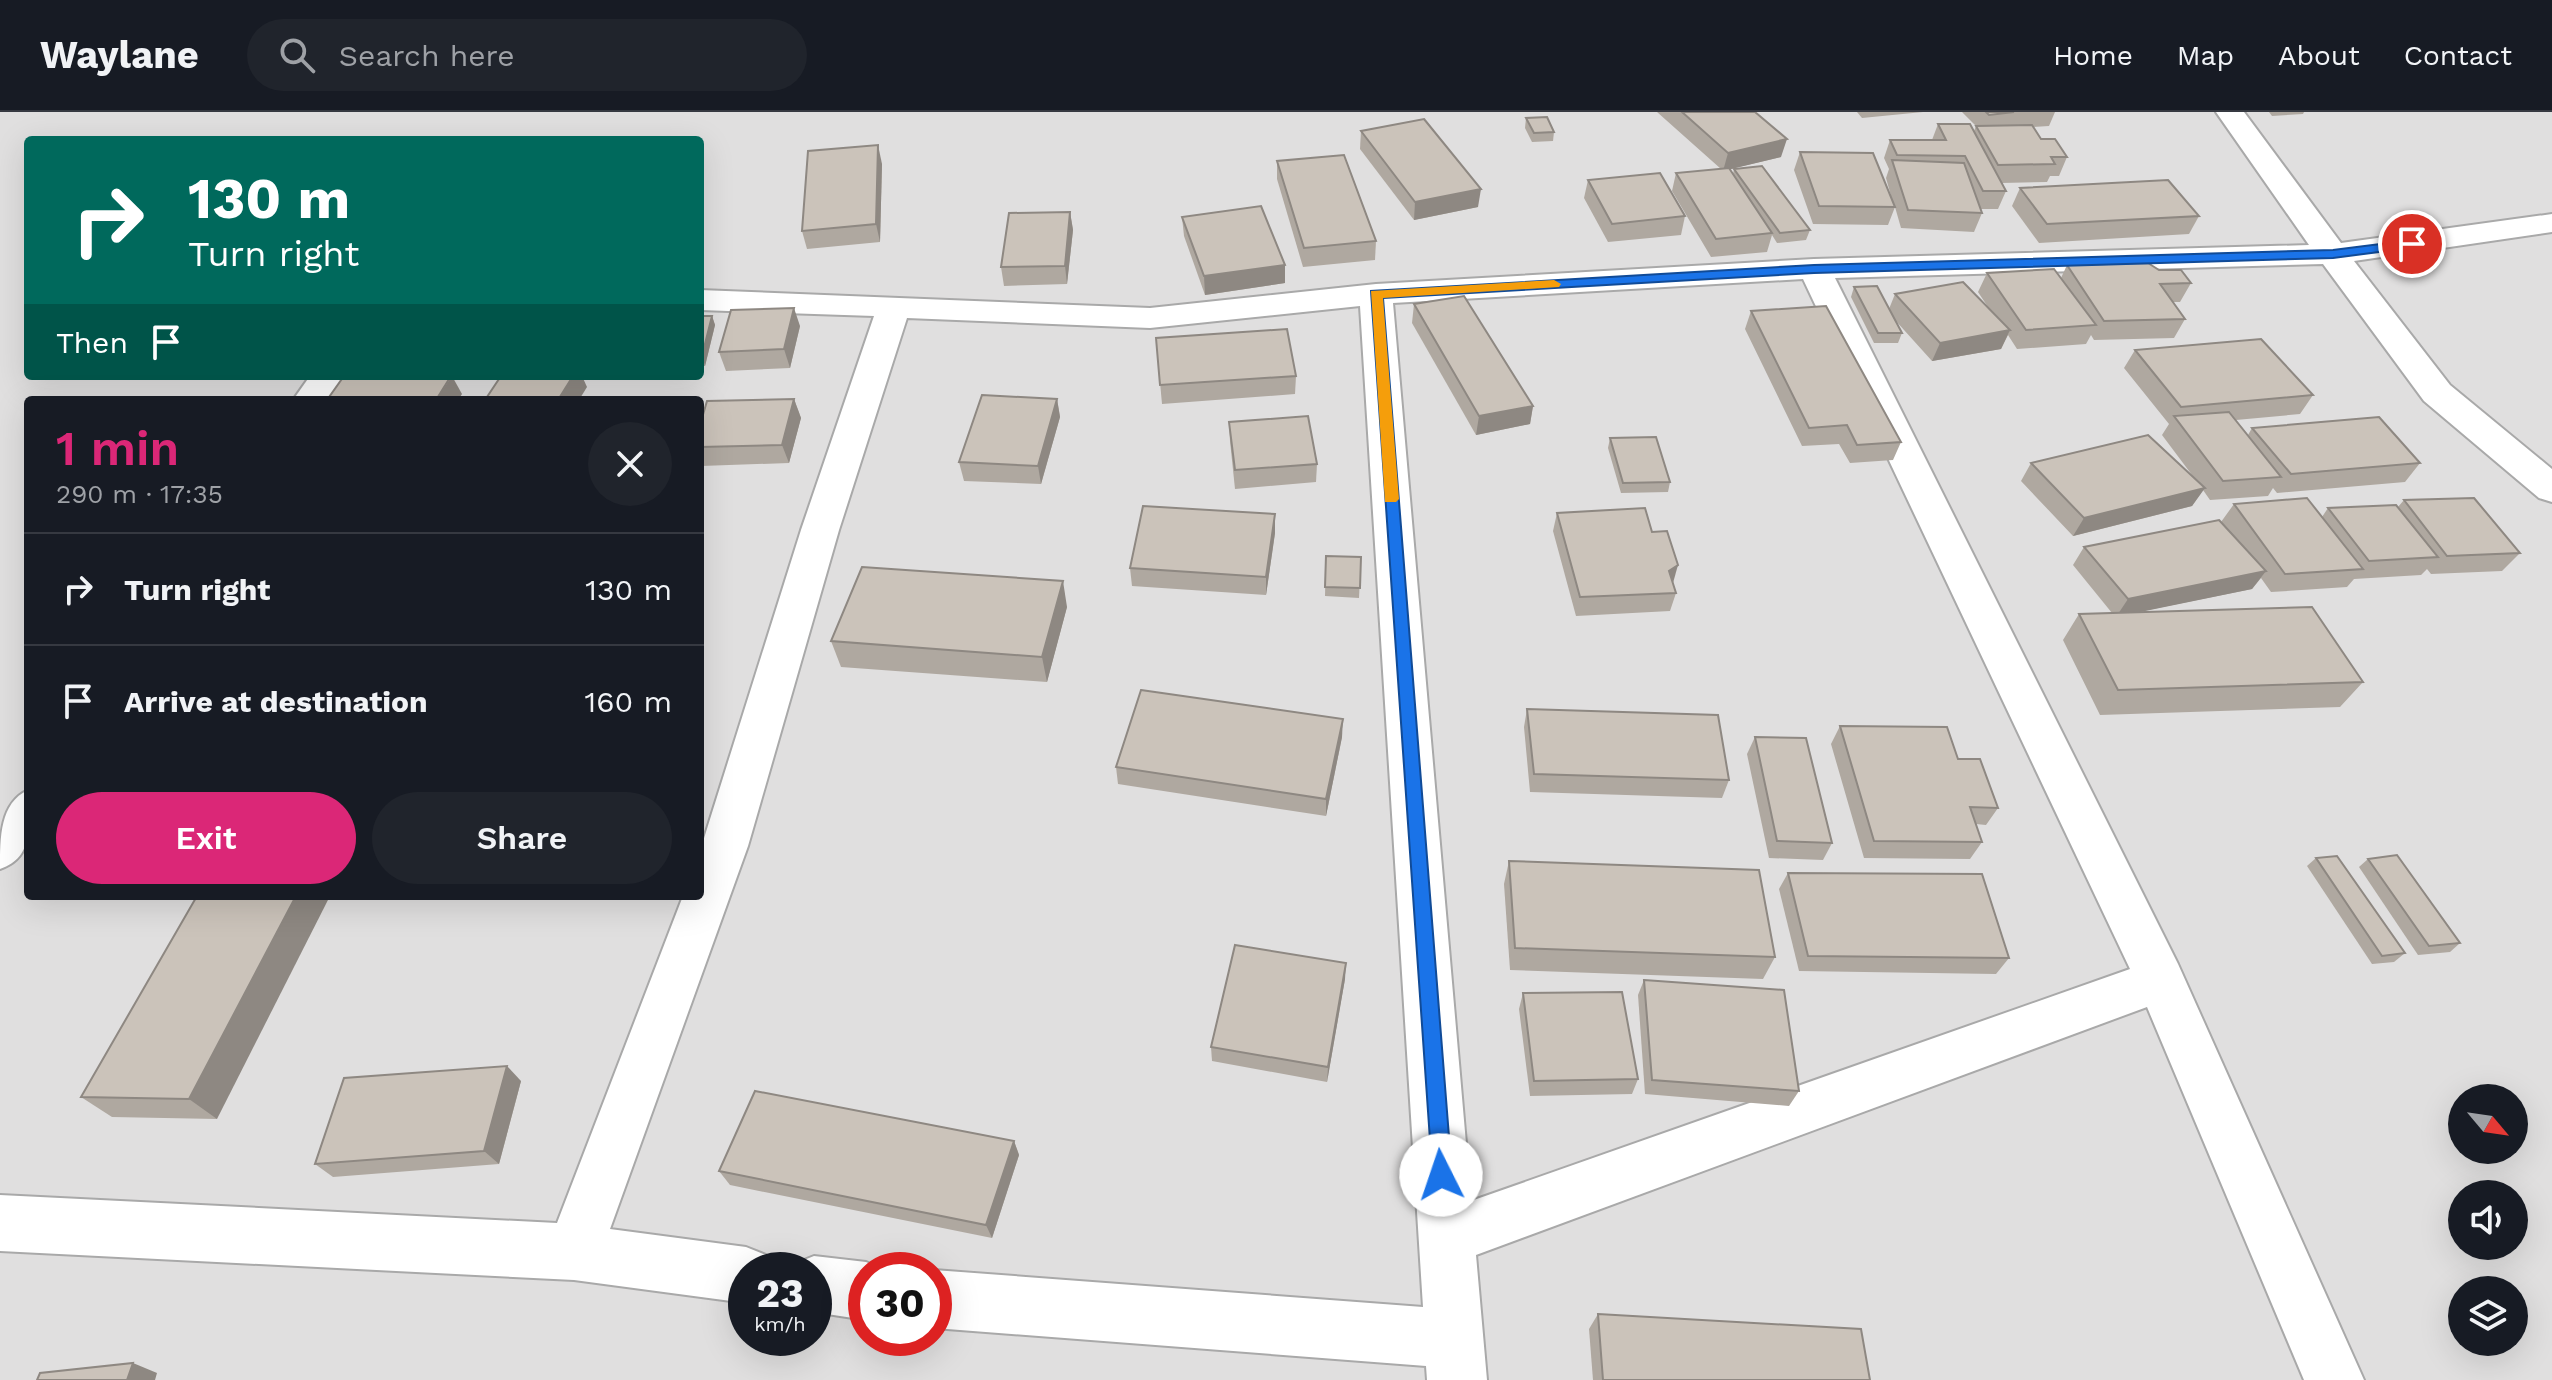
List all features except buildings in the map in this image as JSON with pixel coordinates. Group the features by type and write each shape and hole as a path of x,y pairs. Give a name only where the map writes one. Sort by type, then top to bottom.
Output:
{"street":[{"path":"2230,112 2437,393 2552,489"},
{"path":"704,300 1150,318 1376,294 1814,269 2333,254 2552,223"},
{"path":"1814,269 2160,980 2334,1380"},
{"path":"952,1301 1456,1360 1376,294"},
{"path":"574,1252 725,846 820,530 894,307"},
{"path":"0,850 24,815"},
{"path":"1446,1238 2160,980"},
{"path":"0,1223 574,1252 728,1273"}],"shaded area":[{"path":"0,112 2552,112 2552,1380 0,1380"}],"slow traffic":[{"path":"1391,499 1376,294 1554,284"}],"route":[{"path":"1441,1175 1376,294 1814,269 2333,254 2412,244"}]}
